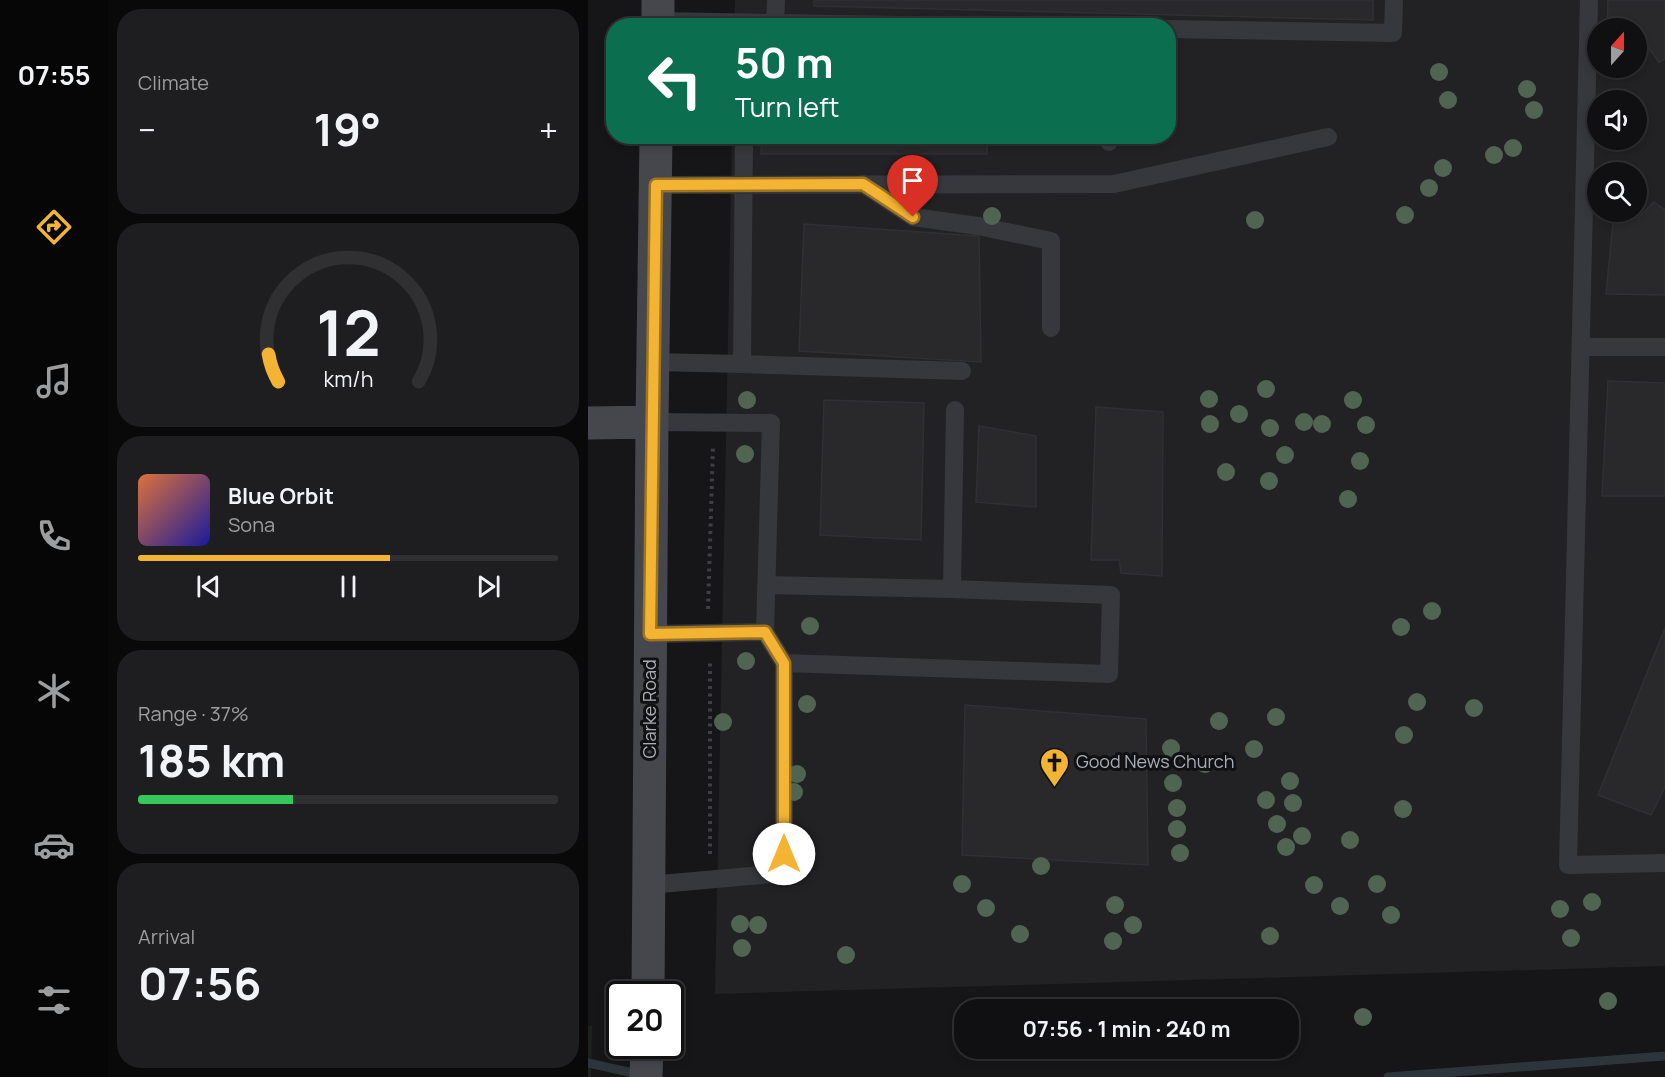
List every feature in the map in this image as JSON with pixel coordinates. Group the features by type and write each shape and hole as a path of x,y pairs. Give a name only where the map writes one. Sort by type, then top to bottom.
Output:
{"main road":[{"name":"Clarke Road","path":"648,981 652,362 656,144"},
{"path":"588,423 652,422"},
{"path":"646,1077 647,1059"}],"lane":[{"path":"775,18 776,0"},
{"path":"1176,29 1393,33 1394,0"},
{"path":"1589,0 1568,865 1665,863"},
{"path":"658,15 697,18"},
{"path":"656,185 1114,184 1328,137"},
{"path":"742,364 744,144"},
{"path":"863,184 913,217 978,226 1051,241 1051,328"},
{"path":"1581,346 1665,347"},
{"path":"652,362 962,371"},
{"path":"952,589 955,410"},
{"path":"649,885 784,873 784,663 765,632 771,423 652,422"},
{"path":"766,585 1111,595 1109,674 784,663"},
{"path":"650,634 765,632"}],"path":[{"path":"708,613 713,447"},
{"path":"710,660 710,858"}],"shaded area":[{"path":"735,0 1665,0 1665,966 715,994 732,144 1176,144 1176,18 734,18"},
{"path":"588,1026 592,1026 591,1077 588,1077"}],"building":[{"path":"814,0 1373,0 1373,20 814,6"},
{"path":"1608,0 1665,0 1665,59 1659,62 1647,46 1647,18 1607,18"},
{"path":"762,144 987,144 987,154 761,154"},
{"path":"1654,202 1665,210 1665,295 1606,294 1613,222 1647,222 1647,209"},
{"path":"804,224 979,236 981,362 799,351"},
{"path":"1608,381 1665,383 1665,496 1602,496"},
{"path":"824,400 924,403 921,540 820,535"},
{"path":"1096,407 1163,412 1162,576 1121,573 1119,560 1091,560"},
{"path":"979,426 1036,436 1036,507 976,502"},
{"path":"1665,628 1665,787 1651,815 1598,795"},
{"name":"Good News Church","path":"965,705 1146,719 1148,865 962,855"}],"waterway":[{"path":"1388,1077 1665,1056"},
{"path":"588,1063 642,1075"}],"place":[{"name":"Good News Church","path":"1055,788"}],"route":[{"path":"784,854 784,663 765,632 650,634 656,185 863,184 913,217"}]}
